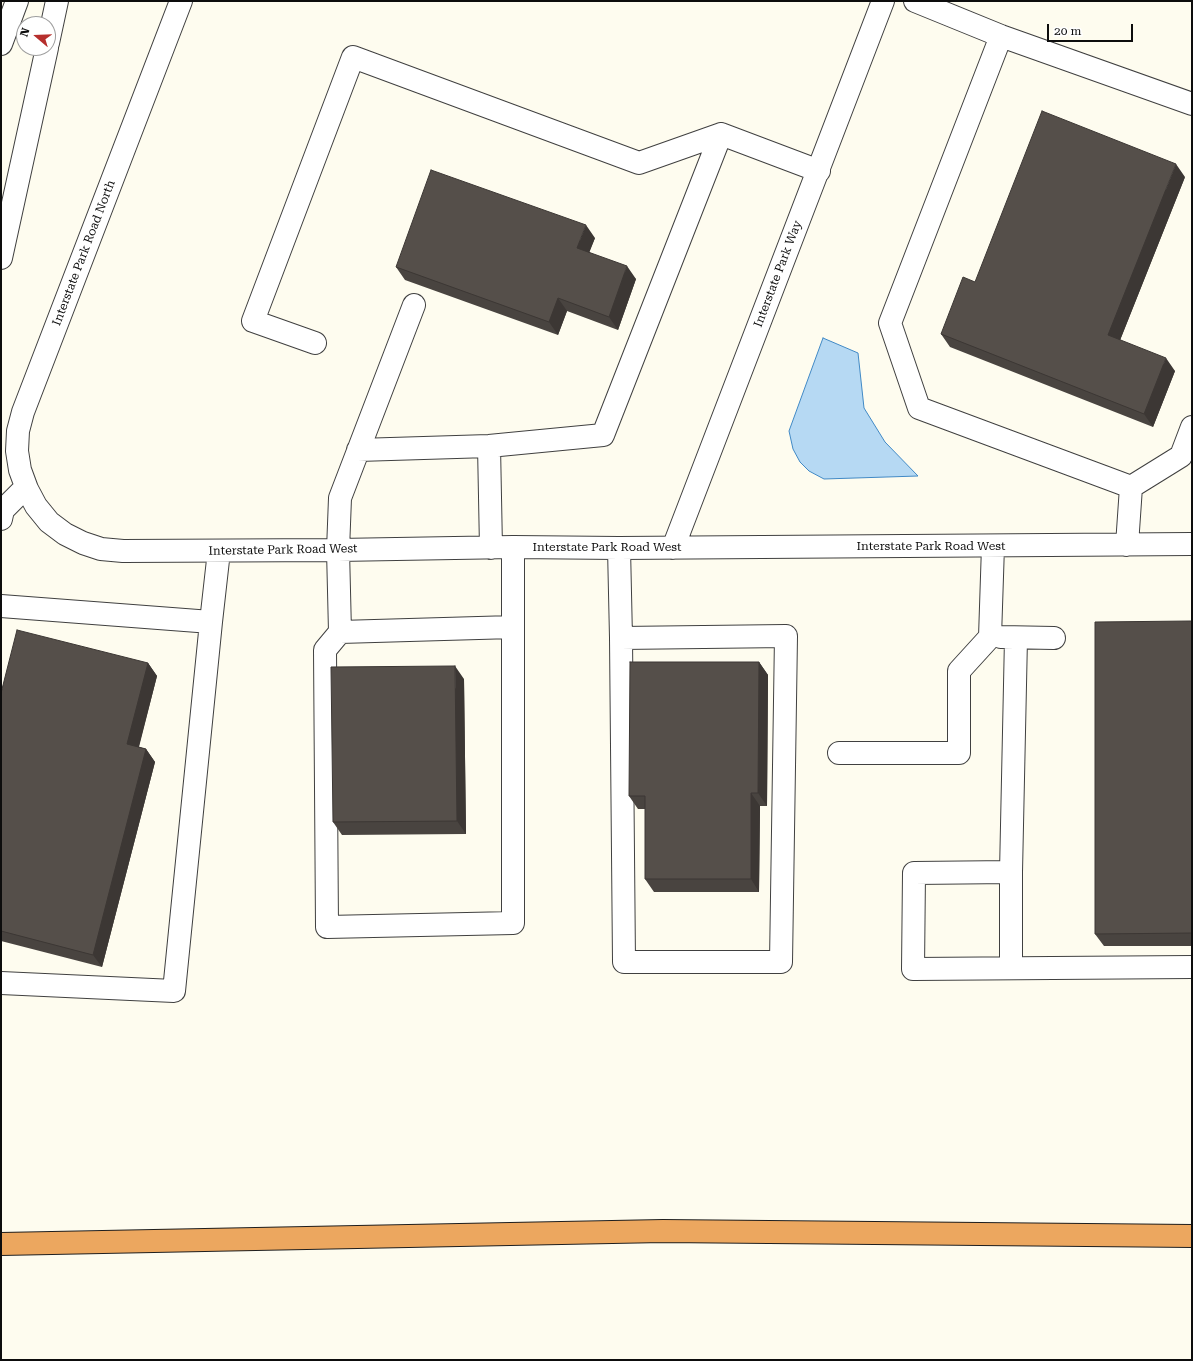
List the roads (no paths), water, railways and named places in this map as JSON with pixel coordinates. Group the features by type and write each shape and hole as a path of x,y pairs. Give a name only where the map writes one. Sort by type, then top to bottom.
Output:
{"highway":[{"path":"1,1244 663,1231 1192,1236"}],"street":[{"path":"1,44 17,1"},
{"path":"54,16 57,1"},
{"name":"Interstate Park Road North","path":"36,506 26,487 20,470 17,451 18,431 23,412 181,1"},
{"name":"Interstate Park Way","path":"673,548 883,1"},
{"path":"915,1 1001,36 1192,104"},
{"path":"1001,36 890,323 920,408 1131,486"},
{"path":"1,258 45,56"},
{"path":"315,344 253,321 352,56 639,163 721,134 819,171"},
{"path":"358,450 489,446 603,435 721,134"},
{"path":"414,305 340,498 338,550 340,632 325,650 327,927 513,923 513,547"},
{"path":"1131,486 1182,456 1192,427"},
{"path":"489,446 491,548"},
{"path":"1127,545 1131,486"},
{"path":"1,519 3,510 26,487"},
{"name":"Interstate Park Road West","path":"36,506 49,522 65,534 83,543 101,549 123,551 338,550 513,547 673,548 1192,544"},
{"path":"838,753 959,753 960,671 990,637 993,546"},
{"path":"619,548 624,962 781,962 786,636 621,638"},
{"path":"1,983 174,991 219,551"},
{"path":"1,606 211,622"},
{"path":"340,632 513,627"},
{"path":"990,637 1054,638"},
{"path":"1011,968 1011,872 1016,638"},
{"path":"1011,872 914,873 913,969 1192,967"}],"water":[{"path":"823,338 858,353 864,408 885,442 918,476 824,479 809,471 800,462 793,449 789,431"}]}
